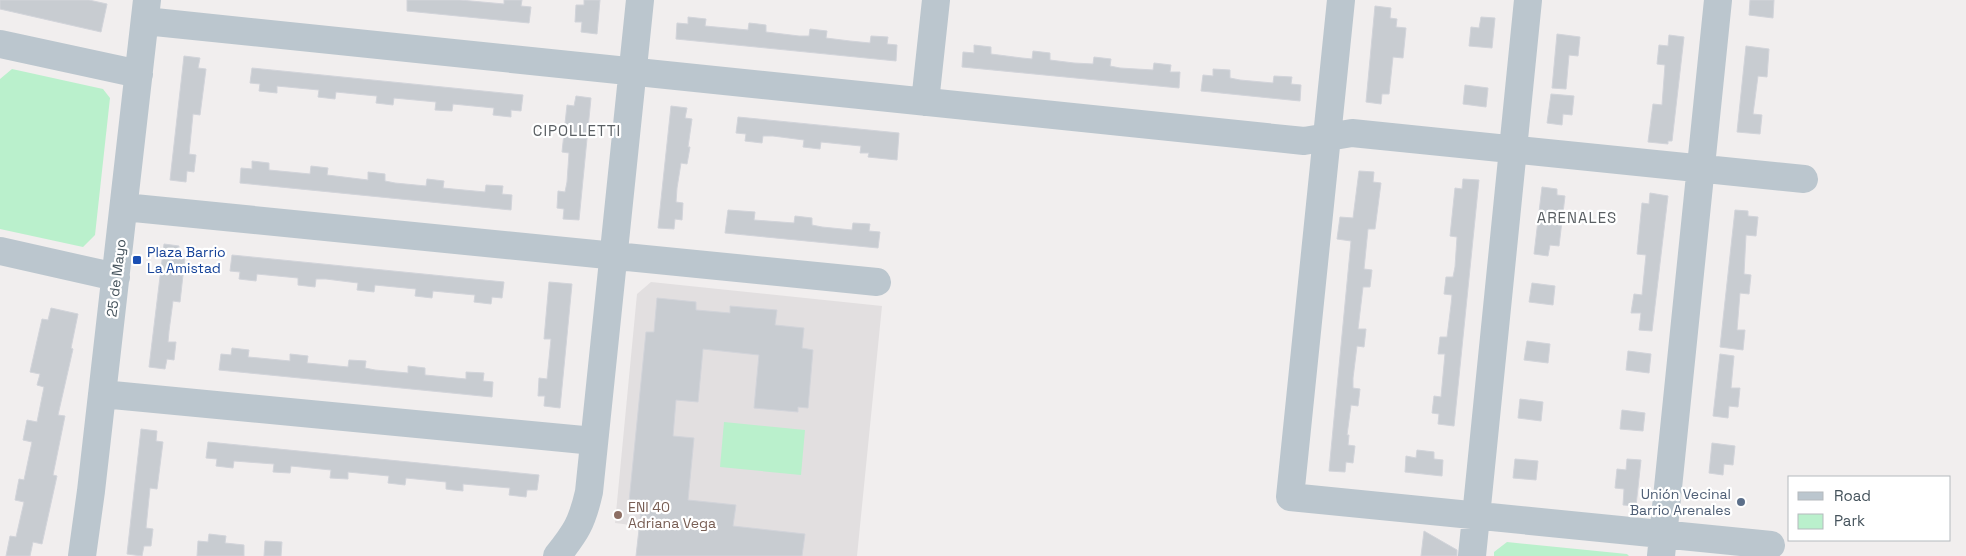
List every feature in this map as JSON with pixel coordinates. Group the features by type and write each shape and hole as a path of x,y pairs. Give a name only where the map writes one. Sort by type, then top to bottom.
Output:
{"street":[{"path":"557,556 577,530 589,492 640,0"},
{"path":"925,102 936,0"},
{"path":"1341,0 1290,497 1476,515 1663,545 1771,545"},
{"path":"1472,556 1528,0"},
{"path":"1663,545 1718,0"},
{"path":"146,11 632,72 1304,141 1352,134 1804,179"},
{"name":"25 de Mayo","path":"82,556 146,11"},
{"path":"0,44 139,74"},
{"path":"124,207 877,282"},
{"path":"0,251 116,277"},
{"path":"102,394 594,441"}],"shaded area":[{"path":"651,282 882,306 857,556 636,556 639,526 615,523 637,294"}],"green space":[{"path":"12,69 103,89 110,98 95,235 83,247 0,229 0,79"},
{"path":"724,422 805,430 801,475 720,467"},
{"path":"1507,542 1627,554 1629,556 1494,556 1494,552"}],"building":[{"path":"0,0 89,0 107,4 101,32 0,9"},
{"path":"407,0 460,0 504,4 504,0 522,0 521,6 531,7 529,23 407,11"},
{"path":"584,0 600,0 597,34 581,32 582,22 575,22 576,5 584,5"},
{"path":"1750,0 1774,0 1773,18 1749,15"},
{"path":"1375,6 1391,8 1390,18 1397,19 1396,27 1406,28 1403,58 1393,57 1389,94 1382,94 1381,104 1366,102"},
{"path":"688,17 706,19 705,26 748,30 749,23 766,25 766,32 799,36 809,36 810,29 827,31 826,38 850,41 870,43 871,36 888,37 887,44 897,45 896,61 676,39 677,23 688,24"},
{"path":"1481,17 1495,18 1492,48 1469,46 1471,27 1479,28"},
{"path":"1557,34 1580,37 1578,56 1569,55 1566,89 1552,88"},
{"path":"1669,35 1684,37 1672,141 1668,141 1668,144 1648,142 1653,104 1662,105 1665,65 1657,64 1659,45 1668,46"},
{"path":"974,45 991,47 991,54 1022,58 1032,59 1033,51 1050,53 1050,60 1074,63 1093,64 1094,57 1111,59 1110,66 1120,68 1153,70 1154,63 1171,65 1170,72 1180,72 1179,88 962,67 963,52 974,53"},
{"path":"1746,46 1769,49 1767,77 1758,76 1753,114 1762,115 1760,134 1737,132"},
{"path":"184,56 200,58 198,68 206,69 200,115 193,114 189,154 196,155 194,172 187,171 186,182 170,180"},
{"path":"252,68 523,95 521,111 511,110 511,117 493,115 494,108 453,104 452,111 435,110 436,102 394,98 393,105 376,103 377,96 336,92 335,99 318,97 319,90 277,86 277,93 259,91 260,84 250,83"},
{"path":"1213,69 1230,70 1230,78 1240,80 1273,83 1274,76 1292,77 1291,84 1301,85 1300,101 1201,91 1203,75 1213,76"},
{"path":"1465,85 1488,88 1486,107 1463,104"},
{"path":"1551,94 1574,96 1572,115 1563,114 1562,125 1547,123"},
{"path":"576,96 591,98 579,220 563,219 564,209 557,208 558,191 565,192 567,182 569,153 562,152 567,105 574,106"},
{"path":"671,106 687,108 685,118 692,119 687,164 681,163 677,188 676,202 683,203 682,220 675,219 674,229 658,228"},
{"path":"738,117 899,133 897,160 868,157 869,153 860,153 861,146 821,142 820,149 803,147 804,140 773,136 763,136 762,143 745,141 746,134 736,133"},
{"path":"252,161 269,163 269,170 310,174 311,166 328,168 327,175 368,180 368,172 385,174 385,181 395,183 426,186 427,179 444,181 443,188 453,189 485,192 486,185 503,186 502,194 512,195 511,210 240,183 241,168 252,169"},
{"path":"1359,171 1374,172 1373,182 1381,183 1375,229 1368,229 1364,269 1372,270 1370,287 1363,287 1358,329 1366,329 1364,347 1357,346 1353,378 1353,388 1360,389 1358,406 1351,405 1347,435 1349,435 1348,445 1355,446 1353,463 1346,462 1345,472 1329,471 1351,241 1337,239 1340,217 1353,218"},
{"path":"1463,179 1479,180 1454,426 1438,424 1439,414 1432,413 1434,396 1441,397 1445,354 1438,354 1440,337 1447,337 1452,295 1444,294 1446,277 1453,277 1455,267 1457,237 1450,236 1455,188 1462,189"},
{"path":"1542,187 1557,189 1557,195 1565,196 1559,246 1550,245 1548,256 1534,254"},
{"path":"1650,193 1668,196 1652,331 1639,330 1641,313 1631,313 1634,294 1642,295 1646,255 1637,254 1642,203 1649,204"},
{"path":"728,210 755,212 754,220 794,223 795,216 812,218 812,225 852,230 853,223 870,224 869,231 880,232 878,248 725,233"},
{"path":"1735,210 1748,211 1748,216 1758,217 1756,236 1746,235 1744,274 1751,275 1749,294 1740,293 1737,330 1745,330 1743,350 1720,347"},
{"path":"164,244 179,246 178,256 185,257 180,302 173,301 169,331 168,342 176,342 174,360 167,359 165,369 149,367"},
{"path":"232,255 504,282 502,298 492,297 491,304 474,302 475,295 433,291 432,298 415,296 416,289 375,285 374,292 357,290 358,283 326,279 316,279 315,287 298,285 298,278 257,274 256,281 239,279 240,272 230,271"},
{"path":"549,282 572,284 560,408 544,406 545,396 538,396 539,378 547,379 551,339 544,339"},
{"path":"1532,283 1555,286 1553,305 1529,302"},
{"path":"657,298 696,302 696,310 730,313 730,306 777,310 775,325 804,328 802,348 813,350 808,408 798,407 798,412 754,408 759,355 703,349 698,402 676,400 673,436 694,438 688,500 736,505 733,526 805,534 802,556 636,556 642,503 629,502 646,332 654,332"},
{"path":"51,308 78,314 71,348 73,349 58,415 65,416 53,475 57,476 42,544 33,542 30,556 6,556 10,536 16,537 24,502 15,500 19,479 24,480 32,442 23,440 27,420 37,422 44,387 37,385 40,374 30,372 42,319 48,320"},
{"path":"1527,341 1550,344 1548,363 1524,360"},
{"path":"232,348 249,350 248,357 290,361 290,354 308,356 307,363 348,367 349,360 366,361 365,368 408,373 408,366 425,368 425,375 466,379 466,372 484,373 483,381 493,382 492,397 219,370 221,354 231,355"},
{"path":"1628,351 1651,354 1649,373 1626,370"},
{"path":"1720,354 1734,356 1731,388 1740,388 1738,407 1729,406 1728,418 1713,416"},
{"path":"1520,399 1543,402 1541,421 1518,418"},
{"path":"1622,410 1645,413 1643,431 1620,429"},
{"path":"141,429 157,431 156,441 163,442 157,489 150,488 146,528 153,529 151,546 144,546 142,556 127,554"},
{"path":"208,442 539,475 537,490 527,490 526,497 509,495 510,488 463,484 463,491 446,489 446,482 406,478 405,485 388,483 389,476 348,472 348,479 330,478 331,470 291,466 290,473 273,472 274,464 234,461 233,468 216,466 217,459 206,458"},
{"path":"1712,443 1735,446 1733,465 1724,464 1723,475 1709,473"},
{"path":"1417,450 1434,452 1434,459 1443,460 1442,476 1405,472 1406,456 1416,458"},
{"path":"1515,459 1538,461 1536,480 1513,478"},
{"path":"1627,459 1641,460 1636,506 1623,505 1624,489 1615,488 1617,469 1626,470"},
{"path":"1424,531 1457,550 1457,556 1421,556"},
{"path":"209,534 226,536 225,543 244,545 244,556 197,556 198,541 208,542"},
{"path":"265,541 282,542 281,556 264,556"}],"place":[{"name":"Plaza Barrio La Amistad","path":"137,260"},
{"name":"Unión Vecinal Barrio Arenales","path":"1741,502"},
{"name":"ENI 40 Adriana Vega","path":"618,515"}],"district":[{"name":"CIPOLLETTI","path":"577,131"},
{"name":"ARENALES","path":"1577,218"}]}
